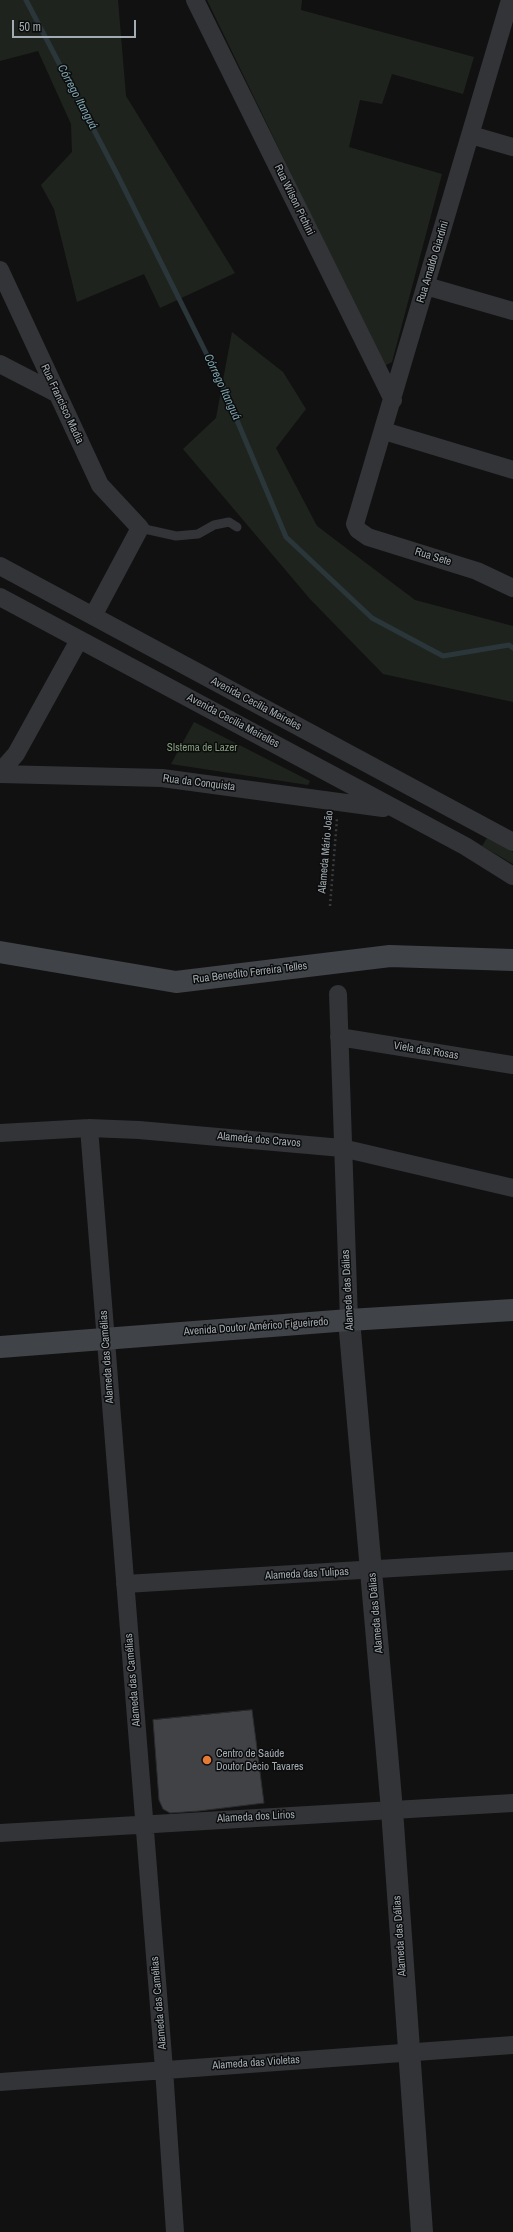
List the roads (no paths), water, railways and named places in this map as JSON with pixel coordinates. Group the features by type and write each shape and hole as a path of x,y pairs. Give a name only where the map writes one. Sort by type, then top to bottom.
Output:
{"main road":[{"name":"Rua Benedito Ferreira Telles","path":"0,952 176,982 390,956 510,958"},
{"name":"Avenida Doutor Américo Figueiredo","path":"0,1347 349,1320 513,1310"}],"street":[{"name":"Rua Wilson Pichini","path":"195,0 393,400"},
{"name":"Rua Arnaldo Giardini","path":"355,524 384,431 510,0"},
{"path":"471,135 513,147"},
{"name":"Rua Francisco Madia","path":"0,270 100,485 140,528"},
{"path":"426,286 513,311"},
{"path":"0,364 56,393"},
{"path":"384,431 513,470"},
{"name":"Rua Sete","path":"355,524 358,530 368,537 477,571 513,588"},
{"path":"93,616 140,528"},
{"name":"Avenida Cecília Meireles","path":"0,566 513,842"},
{"name":"Avenida Cecilia Meirelles","path":"0,597 465,846 513,876"},
{"path":"0,773 16,754 79,640"},
{"name":"Rua da Conquista","path":"0,773 162,778 338,800 396,810"},
{"path":"465,846 478,824"},
{"name":"Alameda das Dálias","path":"338,994 349,1320 392,1810 408,2052 422,2232"},
{"name":"Viela das Rosas","path":"339,1037 513,1065"},
{"name":"Alameda dos Cravos","path":"0,1133 89,1128 139,1130 342,1148 513,1188"},
{"name":"Alameda das Camélias","path":"89,1128 164,2069 175,2232"},
{"name":"Alameda das Tulipas","path":"125,1584 372,1571 513,1561"},
{"name":"Alameda dos Lirios","path":"0,1833 513,1803"},
{"name":"Alameda das Violetas","path":"0,2082 513,2045"}],"lane":[{"path":"140,528 176,536 198,534 214,525 229,522 237,528"}],"waterway":[{"name":"Córrego Itanguá","path":"26,0 118,176 223,387 286,537 372,618 443,656 509,645 513,648"}],"place":[{"name":"Centro de Saúde Doutor Décio Tavares","path":"207,1760"}],"park label":[{"name":"SIstema de Lazer","path":"202,748"}]}
